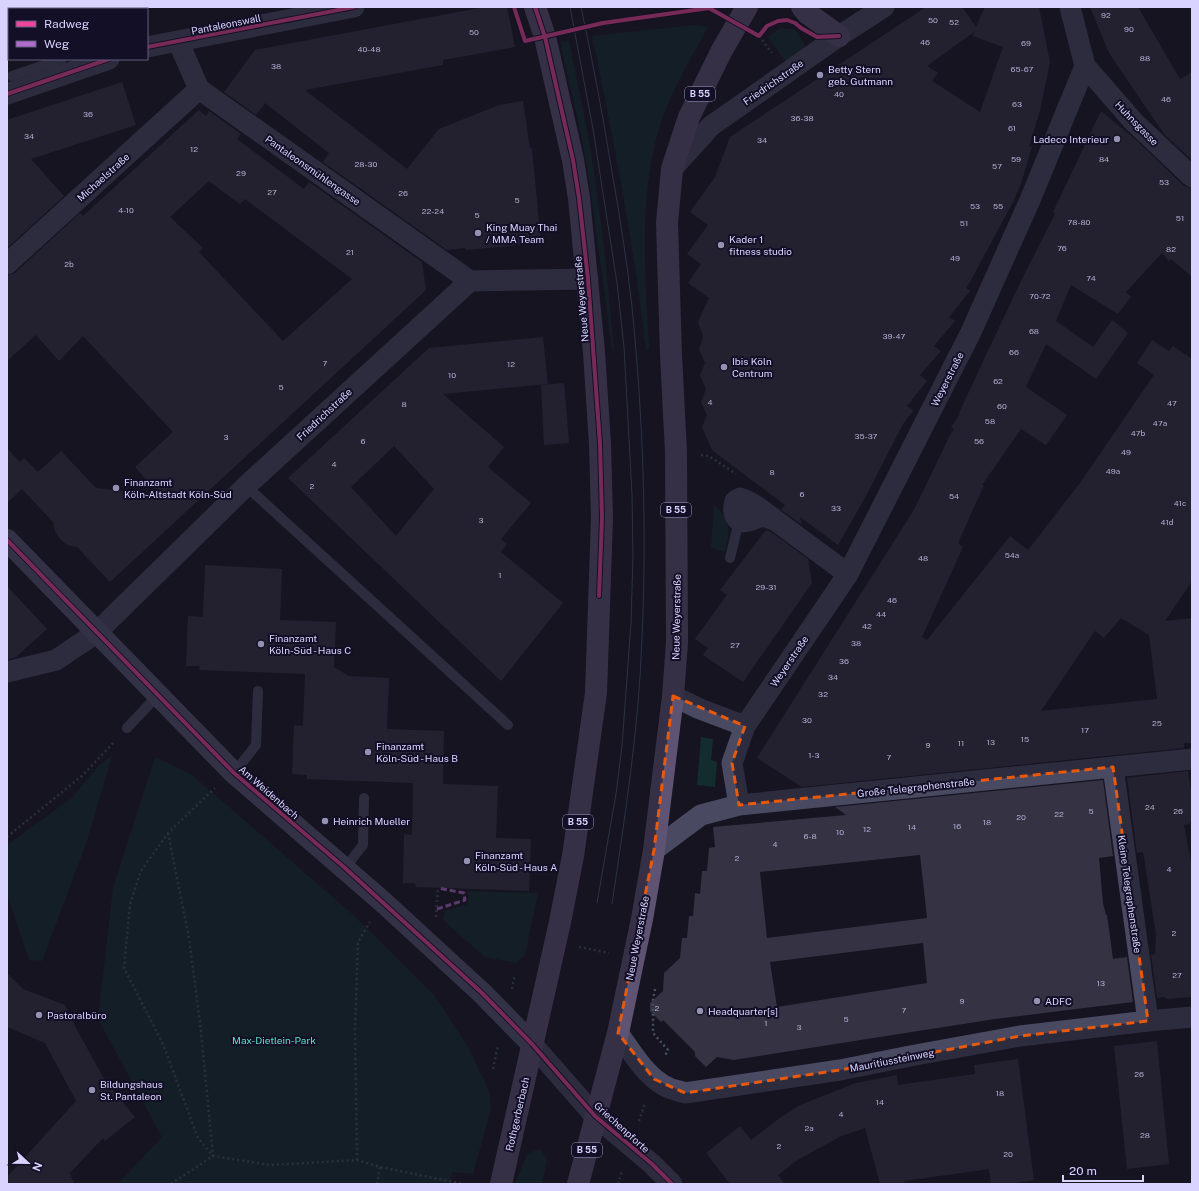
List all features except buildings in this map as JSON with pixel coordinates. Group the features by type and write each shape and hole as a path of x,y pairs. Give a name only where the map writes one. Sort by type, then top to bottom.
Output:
{"main road":[{"name":"Neue Weyerstraße","path":"532,1044 560,922 573,856 596,693 602,518 600,444 588,279 579,198 573,160 544,37 535,7"},
{"name":"Neue Weyerstraße","path":"595,1116 618,1033 642,920 654,850 674,696 676,642 676,452 667,223 672,168 689,117 722,50 747,7"},
{"path":"802,7 807,13 839,36"},
{"name":"Rothgerberbach","path":"501,1184 532,1044"},
{"name":"B 55","path":"578,1184 595,1116"}],"street":[{"name":"Pantaleonswall","path":"149,45 178,41 354,7"},
{"name":"Friedrichstraße","path":"672,168 711,126 839,36 859,18 884,7"},
{"path":"1070,7 1085,66"},
{"path":"178,41 199,89"},
{"path":"9,85 101,60"},
{"name":"Huhnsgasse","path":"1085,66 1134,122 1192,176"},
{"name":"Weyerstraße","path":"739,805 732,763 745,726 848,574 971,332 1030,200 1085,66"},
{"name":"Michaelstraße","path":"7,264 199,89"},
{"name":"Pantaleonsmühlengasse","path":"199,89 470,281"},
{"path":"470,281 588,279"},
{"name":"Friedrichstraße","path":"7,672 56,660 96,633 246,486 470,281"},
{"path":"736,503 776,521 848,574"},
{"name":"Am Weidenbach","path":"7,540 233,773 383,902 482,993 532,1044"},
{"path":"674,696 700,709 745,726"},
{"name":"Große Telegraphenstraße","path":"654,850 701,815 739,805 1192,759"},
{"name":"Kleine Telegraphenstraße","path":"1113,767 1148,1021"},
{"name":"Mauritiussteinweg","path":"618,1033 654,1079 670,1089 685,1093 840,1070 1020,1036 1192,1017"},
{"name":"Griechenpforte","path":"532,1044 595,1116 652,1164 672,1184"}],"lane":[{"path":"9,85 60,60"},
{"path":"246,486 508,725"},
{"path":"730,558 736,503"},
{"path":"233,773 256,745 258,691"},
{"path":"127,728 158,695"},
{"path":"345,868 363,845 364,798"}],"path":[{"path":"676,452 709,456 754,488 736,503"},
{"path":"7,837 83,776 127,728"},
{"path":"233,773 168,834 141,871 130,904 124,968 163,1044 198,1138 213,1156 270,1165 357,1160 463,1184"},
{"path":"168,834 189,938 201,1031 213,1156"},
{"path":"437,904 438,888"},
{"path":"357,1160 355,1030 358,942 383,902"},
{"path":"575,947 615,954"},
{"path":"655,985 653,1000 653,1033 668,1050 662,1063"},
{"path":"637,1125 648,1096"},
{"path":"172,1184 213,1156"},
{"path":"377,1184 380,1166"}],"highlighted area":[{"path":"673,696 745,726 732,763 739,805 1113,767 1148,1021 1020,1036 840,1070 685,1093 654,1079 618,1033 654,850"}],"green space":[{"path":"694,25 708,27 683,73 661,122 649,177 645,234 649,348 646,351 636,272 623,193 592,36"},
{"path":"780,28 793,29 797,32 807,48 786,62 768,37"},
{"path":"569,41 587,130 600,213 614,353 612,348 588,172 579,124 560,42"},
{"path":"714,505 727,521 728,537 725,552 711,548"},
{"path":"701,737 713,739 711,760 717,762 715,787 697,785"},
{"path":"112,756 86,844 42,961 29,960 7,895 7,845 72,798 99,765"},
{"name":"Max-Dietlein-Park","path":"155,757 192,775 350,912 434,995 468,1047 489,1091 491,1108 473,1174 453,1172 449,1184 118,1184 162,1137 98,1019 113,888"},
{"path":"468,891 538,893 525,955 516,963 485,957 443,920 445,911 468,904"},
{"path":"541,1150 547,1159 542,1184 515,1184 527,1154"}],"tram line":[{"path":"570,7 593,129 617,283 624,347 632,494 633,556 631,623 622,746 616,794 597,903"},
{"path":"581,7 605,131 628,273 636,348 643,472 644,555 638,705 631,771 612,904"}],"marked path":[{"path":"437,909 465,900 464,893 438,888"}],"cycle path":[{"path":"148,47 354,7"},
{"path":"514,7 525,41 603,23 709,8 759,36 767,26 778,21 787,20 795,23 817,37 839,36"},
{"path":"535,7 545,37 573,160 579,198 588,279 600,444 602,518 599,596"},
{"path":"7,94 106,60"},
{"path":"7,540 234,773 345,868 482,993 532,1044 595,1116 652,1164 672,1184"}],"place":[{"name":"Betty Stern geb. Gutmann","path":"820,75"},
{"name":"Ladeco Interieur","path":"1117,139"},
{"name":"King Muay Thai / MMA Team","path":"478,233"},
{"name":"Kader 1 fitness studio","path":"721,245"},
{"name":"Ibis Köln Centrum","path":"724,367"},
{"name":"Finanzamt Köln-Altstadt Köln-Süd","path":"116,488"},
{"name":"Finanzamt Köln-Süd - Haus C","path":"261,644"},
{"name":"Finanzamt Köln-Süd - Haus B","path":"368,752"},
{"name":"Heinrich Mueller","path":"325,821"},
{"name":"Finanzamt Köln-Süd - Haus A","path":"467,861"},
{"name":"ADFC","path":"1037,1001"},
{"name":"Headquarter[s]","path":"700,1011"},
{"name":"Pastoralbüro","path":"39,1015"},
{"name":"Bildungshaus St. Pantaleon","path":"92,1090"}]}
